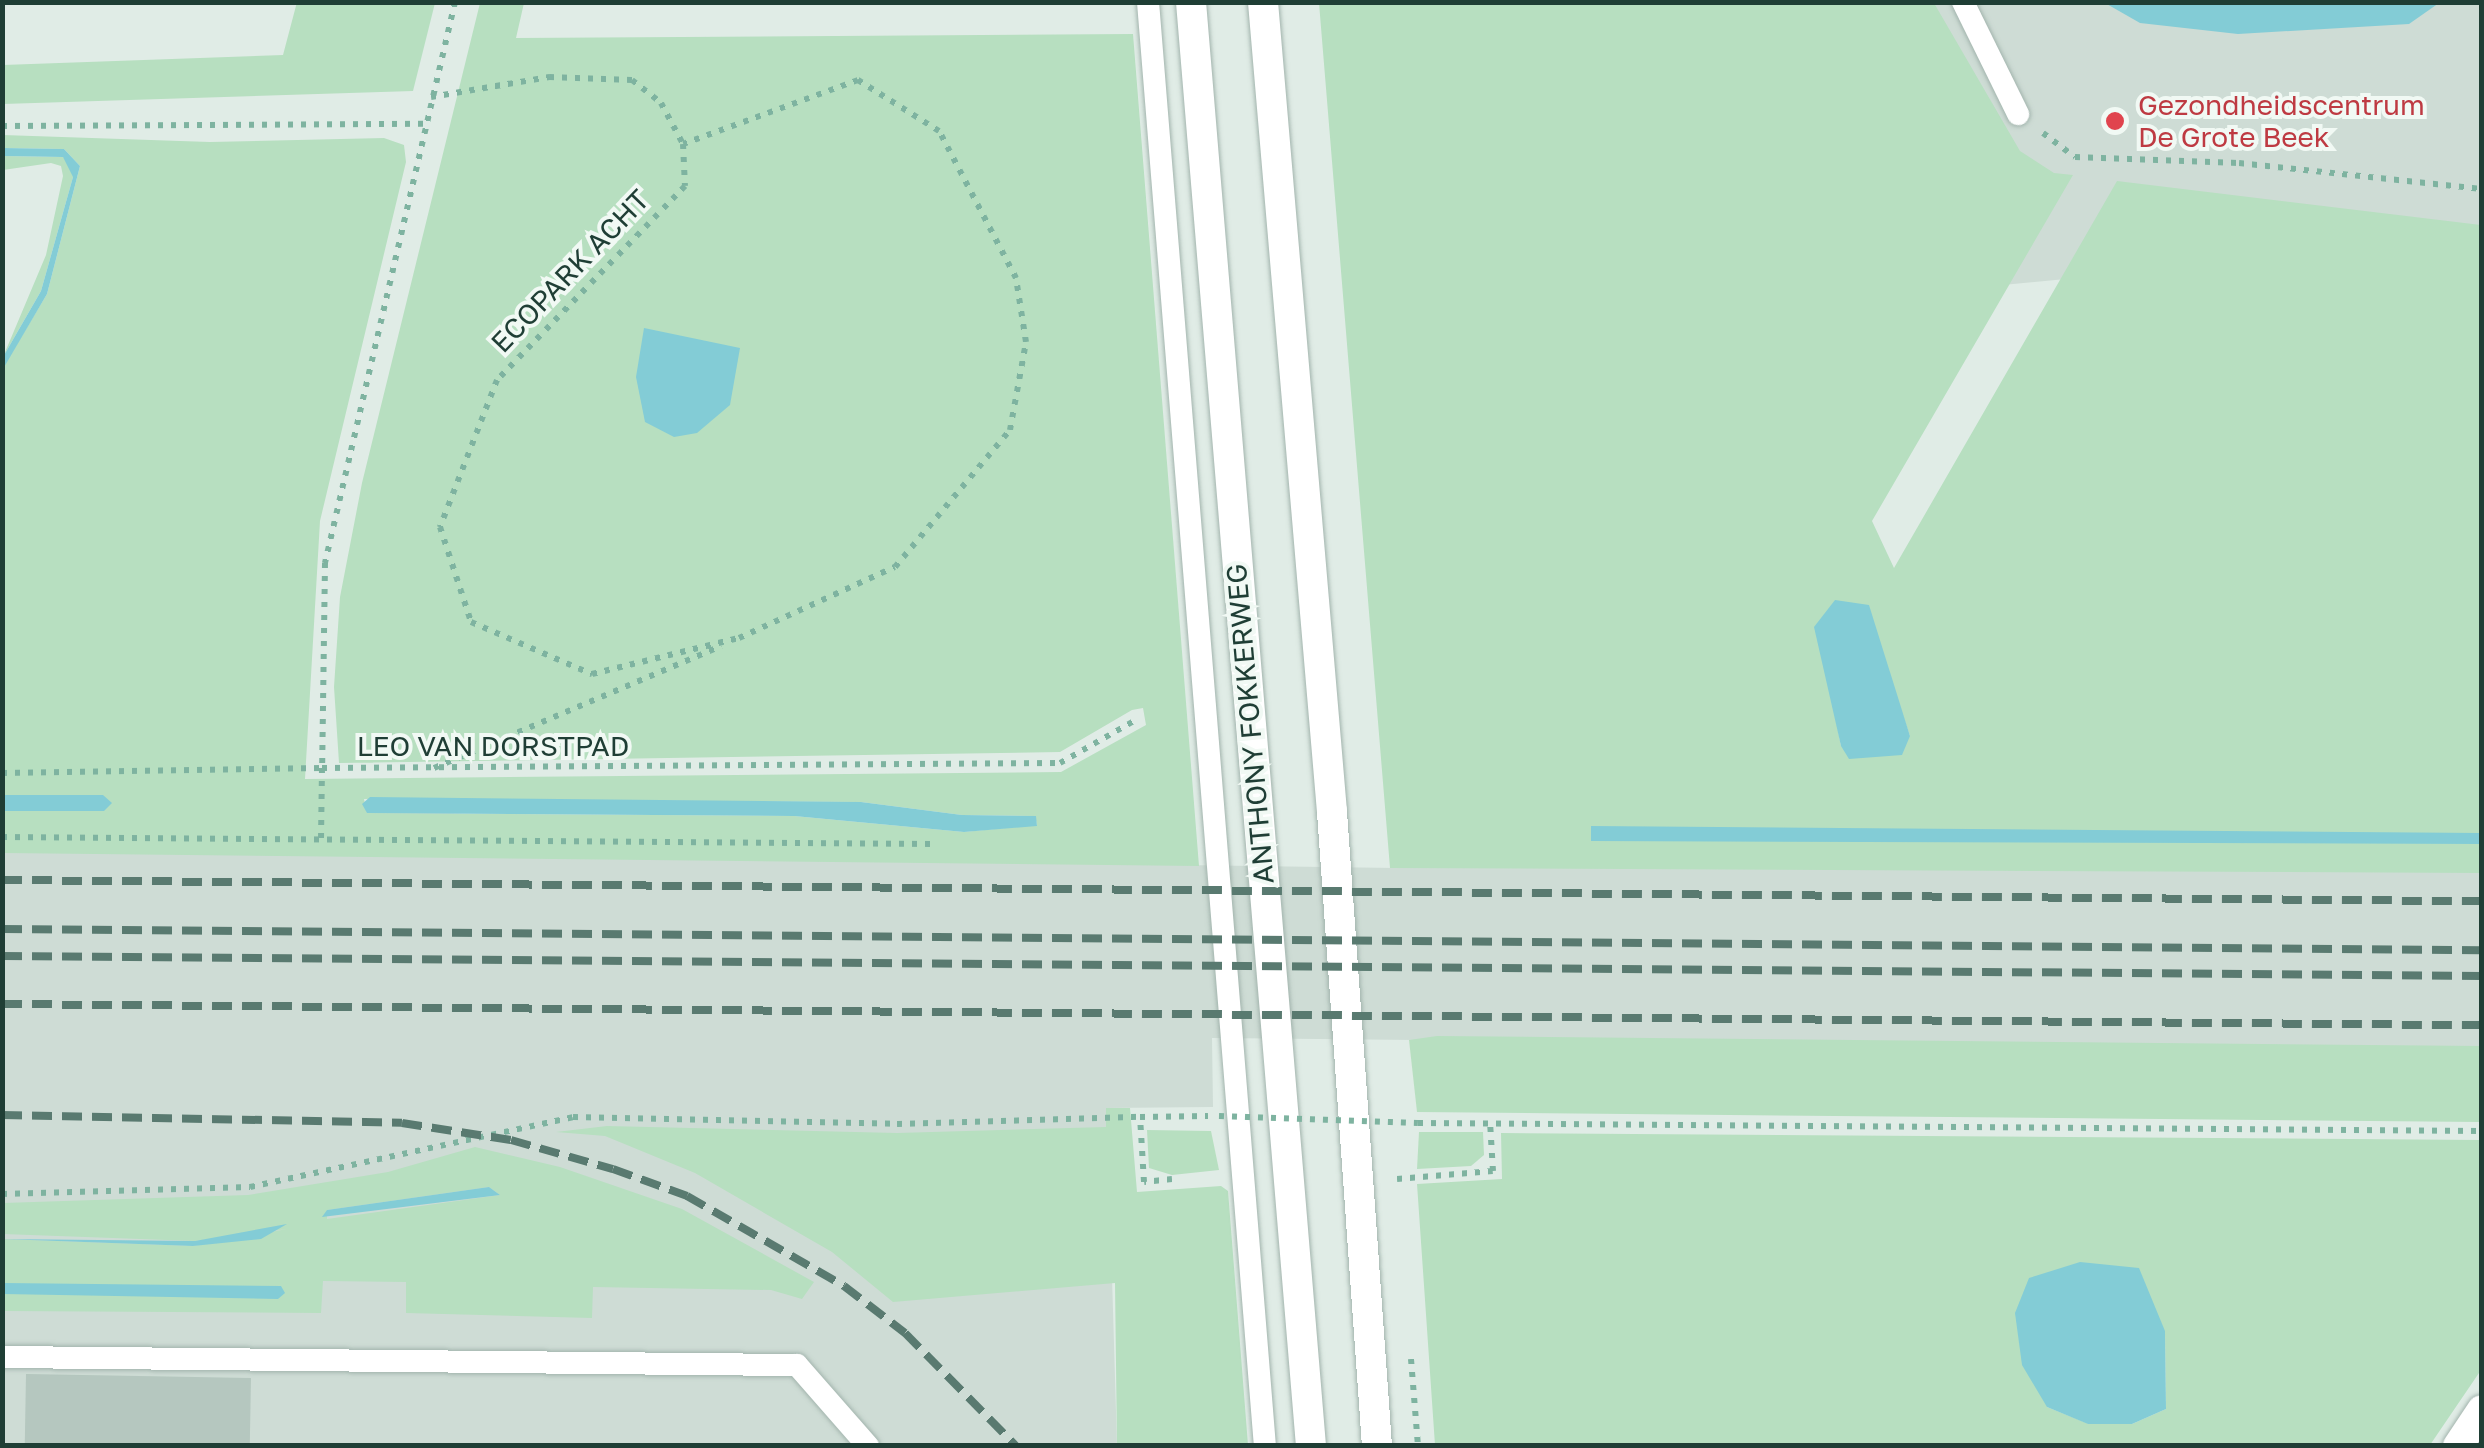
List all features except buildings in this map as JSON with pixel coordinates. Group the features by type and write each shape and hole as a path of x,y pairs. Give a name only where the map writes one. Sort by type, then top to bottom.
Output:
{"main road":[{"name":"ANTHONY FOKKERWEG","path":"1191,2 1311,1446"},
{"path":"1263,2 1332,812 1377,1446"},
{"path":"2458,1446 2482,1410"}],"lane":[{"name":"ANTHONY FOKKERWEG","path":"1148,2 1265,1446"},
{"path":"1963,2 2018,114"},
{"path":"2,1357 797,1365 868,1446"}],"path":[{"name":"LEO VAN DORSTPAD","path":"455,2 326,563 322,768 1060,762 1134,721"},
{"path":"431,98 549,76 632,80 661,103 682,144"},
{"name":"ECOPARK ACHT","path":"858,80 940,131 1016,278 1026,342 1010,430 896,567 739,638 592,674 471,622 440,527 497,380 685,186 682,144 858,80"},
{"path":"2018,114 2075,157 2239,164 2482,188"},
{"path":"2,126 425,124"},
{"path":"428,770 739,638"},
{"path":"2,772 322,768 322,839"},
{"path":"2,837 933,844"},
{"path":"2,1194 250,1187 402,1159 559,1118 896,1124 1219,1116 1418,1124 2482,1130"},
{"path":"1140,1117 1144,1182 1172,1179"},
{"path":"1397,1179 1493,1171 1490,1122"}],"shaded area":[{"name":"Gezondheidscentrum De Grote Beek","path":"1717,3 2481,3 2481,239 1795,305"},
{"path":"2,781 1182,865 1396,868 2481,809 2481,1119 1415,1040 1212,1038 1213,1107 1107,1108 1117,1445 3,1445"}],"green space":[{"path":"297,2 435,3 413,91 3,104 3,65 283,55"},
{"path":"480,3 524,3 516,38 1133,34 1199,866 3,853 3,811 104,811 103,795 3,795 2,369 47,294 80,166 64,149 3,148 3,135 210,142 384,138 404,145 406,162 320,521 305,779 1061,772 1146,725 1143,708 1132,710 1060,752 339,763 334,687 340,597 362,483","holes":["364,799 861,802 962,815 1035,816 1037,825 964,832 794,816 367,813"]},
{"path":"1319,3 1934,3 2020,151 2054,173 2073,175 1872,521 1894,568 2117,181 2481,225 2481,873 1390,868","holes":["1900,707 1910,736 1841,746 1834,710"]},
{"path":"3,156 63,157 72,163 73,177 41,291 3,357 46,255 63,176 61,166 51,163 3,170"},
{"path":"1437,1036 2481,1046 2481,1122 1417,1112 1409,1040"},
{"path":"1106,1108 1130,1108 1137,1192 1221,1186 1228,1191 1248,1445 1117,1445 1115,1283 893,1302 832,1252 695,1173 605,1136 556,1132 607,1126 897,1133 1106,1127"},
{"path":"1147,1130 1211,1131 1219,1170 1172,1175 1149,1168"},
{"path":"1419,1132 1483,1132 1484,1155 1471,1166 1417,1169"},
{"path":"1501,1133 2481,1140 2481,1370 2430,1445 1435,1445 1417,1184 1502,1179","holes":["2165,1331 2166,1409 2132,1424 2089,1424 2047,1407"]},
{"path":"475,1147 560,1167 682,1209 814,1282 802,1299 771,1290 593,1287 592,1318 406,1313 406,1282 323,1281 321,1313 3,1311 3,1239 193,1246 287,1229 195,1241 3,1234 3,1203 248,1195 388,1172","holes":["489,1187 500,1195 327,1219 327,1210"]}],"water":[{"path":"2105,3 2439,3 2409,24 2238,34 2140,23"},
{"path":"3,148 64,149 80,166 47,294 3,369 3,357 41,291 73,177 63,157 3,156"},
{"path":"644,328 740,348 730,405 697,433 674,437 645,422 636,377"},
{"path":"1835,600 1869,605 1910,736 1902,755 1849,759 1841,746 1814,627"},
{"path":"2,795 103,795 112,803 104,811 3,811"},
{"path":"370,797 861,802 962,815 1036,816 1037,826 964,832 794,816 367,813 362,804"},
{"path":"1591,826 2481,833 2482,844 1591,841"},
{"path":"489,1187 500,1195 322,1217 327,1210"},
{"path":"287,1224 261,1239 193,1246 3,1239 195,1241"},
{"path":"2080,1262 2139,1268 2165,1331 2166,1409 2132,1424 2088,1424 2047,1407 2022,1365 2015,1313 2029,1278"},
{"path":"3,1283 281,1286 285,1293 278,1299 3,1294"}],"railway":[{"path":"2,880 2482,901"},
{"path":"2,929 2482,950"},
{"path":"2,956 2482,976"},
{"path":"2,1004 2482,1025"},
{"path":"2,1115 402,1123 511,1140 613,1169 687,1196 844,1286 905,1333 1016,1446"}],"place":[{"name":"Gezondheidscentrum De Grote Beek","path":"2115,121"}]}
